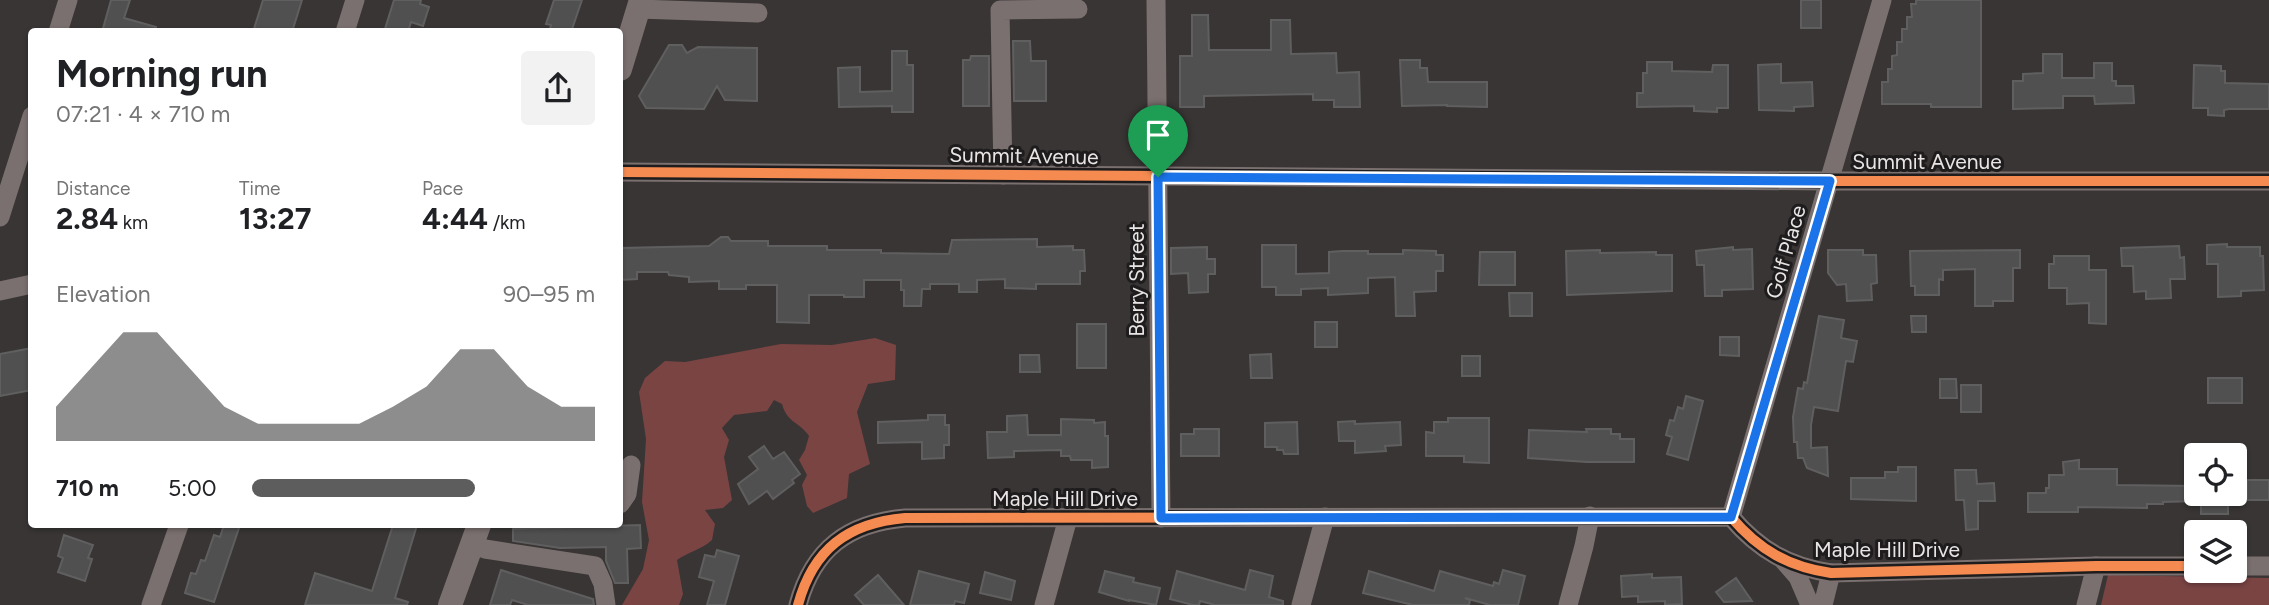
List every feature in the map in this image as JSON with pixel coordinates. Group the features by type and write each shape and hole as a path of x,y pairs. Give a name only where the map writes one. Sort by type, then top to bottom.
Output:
{"main road":[{"path":"623,59 640,4"},
{"path":"450,605 475,535"}],"street":[{"path":"59,28 68,0"},
{"path":"346,28 355,0"},
{"name":"Berry Street","path":"1156,0 1161,518"},
{"name":"Golf Place","path":"1731,517 1882,0"},
{"path":"640,4 758,13"},
{"path":"1003,175 1000,10 1078,9"},
{"path":"0,217 28,129"},
{"name":"Summit Avenue","path":"623,172 1830,181 2269,181"},
{"path":"0,291 28,285"},
{"path":"623,500 627,494 631,465"},
{"path":"1568,605 1590,516"},
{"path":"1301,605 1325,517"},
{"name":"Maple Hill Drive","path":"798,605 803,587 813,568 825,551 842,537 862,526 905,518 1731,517 1760,545 1783,560 1806,569 1831,573 2184,566"},
{"path":"1044,605 1068,518"},
{"path":"152,605 179,528"},
{"path":"475,535 485,549 596,566 603,584 606,605"},
{"path":"1783,560 1798,578 1810,605"},
{"path":"2086,605 2096,566"},
{"path":"2247,566 2269,566"},
{"path":"1823,605 1831,573"}],"shaded area":[{"path":"875,338 896,345 895,380 868,384 857,412 870,464 849,474 847,498 813,513 807,506 802,485 807,475 799,460 809,436 790,419 782,404 774,400 767,411 734,415 722,428 729,440 724,457 732,500 723,508 705,510 715,524 712,540 677,560 683,594 679,605 622,605 643,569 649,540 642,502 646,439 639,392 645,378 665,361 685,362 781,344 832,345"},
{"path":"2108,575 2184,576 2184,583 2247,583 2247,578 2269,578 2269,605 2101,605"}],"building":[{"path":"111,0 130,0 124,18 156,27 156,28 103,28"},
{"path":"263,0 302,0 293,28 254,28"},
{"path":"394,0 421,0 420,4 429,7 423,26 411,22 409,28 385,28"},
{"path":"554,0 582,0 572,28 550,28 551,25 546,24"},
{"path":"1801,0 1821,0 1821,28 1801,28"},
{"path":"1916,0 1981,0 1981,107 1882,104 1882,82 1888,82 1892,56 1897,55 1897,42 1902,42 1902,29 1907,29 1907,17 1912,17 1911,4 1916,4"},
{"path":"1192,15 1208,15 1209,50 1271,50 1271,20 1290,20 1291,54 1336,53 1337,73 1359,72 1360,107 1334,107 1334,100 1313,100 1313,94 1204,96 1204,107 1180,107 1180,56 1192,56"},
{"path":"1013,41 1030,41 1031,61 1046,61 1046,101 1014,101"},
{"path":"669,45 682,45 687,53 698,47 757,48 757,101 725,100 717,86 704,109 646,108 639,96"},
{"path":"892,51 907,51 907,65 913,65 913,112 892,112 892,106 839,107 838,68 860,67 860,92 892,91"},
{"path":"2043,54 2062,54 2062,78 2094,78 2094,63 2112,63 2112,81 2116,81 2116,86 2133,86 2134,103 2095,104 2094,96 2063,96 2063,108 2013,109 2013,81 2023,81 2023,74 2043,73"},
{"path":"971,56 989,56 989,106 963,106 963,60 970,60"},
{"path":"1400,60 1420,60 1420,68 1427,68 1428,82 1487,82 1487,107 1402,106"},
{"path":"1647,62 1672,62 1672,71 1712,72 1713,65 1728,65 1728,108 1717,108 1717,112 1694,111 1694,106 1637,107 1637,93 1643,93 1643,73 1647,73"},
{"path":"1781,64 1781,83 1812,82 1813,106 1794,107 1794,111 1759,110 1758,65"},
{"path":"2194,65 2221,66 2221,71 2225,71 2225,83 2269,84 2269,109 2229,109 2224,110 2224,116 2208,115 2208,108 2193,108"},
{"path":"721,237 728,237 731,241 768,241 768,246 827,246 827,250 949,254 952,240 1037,239 1037,247 1073,246 1073,250 1084,250 1085,271 1080,271 1080,284 1036,284 1036,289 1005,288 1005,279 977,280 977,292 959,292 959,284 930,284 930,289 922,289 921,306 904,306 901,280 864,280 864,297 809,295 809,323 777,322 777,285 746,285 746,289 719,289 719,281 689,282 689,277 669,275 668,272 637,272 637,279 623,280 623,248 709,246"},
{"path":"2227,244 2227,247 2260,247 2260,256 2263,256 2264,290 2241,291 2241,296 2218,297 2218,264 2207,264 2207,245"},
{"path":"1262,245 1296,245 1296,274 1329,273 1329,252 1342,251 1403,254 1403,250 1436,251 1436,255 1443,255 1443,271 1436,271 1436,291 1414,292 1415,316 1396,316 1395,277 1368,278 1368,293 1328,295 1328,288 1301,289 1301,295 1276,295 1276,287 1262,287"},
{"path":"2179,246 2180,258 2184,257 2185,279 2170,279 2171,298 2146,299 2146,291 2134,292 2133,266 2122,266 2121,248"},
{"path":"1207,247 1207,259 1215,259 1215,274 1208,274 1208,292 1189,293 1188,273 1171,274 1171,248"},
{"path":"1733,247 1733,250 1752,249 1753,289 1722,290 1722,296 1705,296 1704,265 1697,265 1696,251"},
{"path":"1600,250 1600,253 1656,252 1656,255 1672,255 1672,291 1567,295 1566,251"},
{"path":"1828,250 1863,250 1863,255 1876,255 1877,283 1871,284 1872,300 1847,301 1846,284 1837,285 1828,273"},
{"path":"2020,250 2020,268 2013,268 2013,301 1993,301 1993,306 1975,306 1975,269 1943,270 1943,280 1939,279 1939,295 1915,295 1915,286 1911,286 1910,251"},
{"path":"1480,252 1515,252 1515,285 1479,285"},
{"path":"2054,256 2089,256 2089,270 2106,270 2106,324 2089,323 2089,303 2067,304 2067,288 2049,288 2049,264 2054,264"},
{"path":"1509,293 1532,293 1532,316 1510,316"},
{"path":"1819,316 1844,320 1841,338 1857,341 1853,362 1846,361 1838,411 1814,407 1811,448 1827,447 1828,476 1807,468 1803,458 1798,458 1797,442 1794,442 1793,417 1798,388 1803,389 1804,382 1807,383"},
{"path":"1911,316 1926,316 1926,332 1912,332"},
{"path":"1315,322 1337,322 1337,347 1315,347"},
{"path":"1077,324 1106,324 1106,368 1077,368"},
{"path":"1720,337 1739,337 1739,356 1720,355"},
{"path":"28,349 28,391 0,396 0,354"},
{"path":"1271,354 1272,378 1251,378 1250,355"},
{"path":"1020,355 1039,355 1040,372 1020,372"},
{"path":"1462,356 1480,356 1480,376 1462,376"},
{"path":"2208,378 2242,378 2242,403 2208,403"},
{"path":"1940,379 1956,379 1957,398 1940,398"},
{"path":"1961,385 1981,385 1981,412 1961,412"},
{"path":"1686,396 1703,401 1688,460 1667,454 1672,437 1666,435 1670,420 1674,421 1678,407 1683,409"},
{"path":"928,415 945,415 945,425 949,425 949,445 944,445 944,458 922,459 922,442 878,443 878,422 928,420"},
{"path":"1027,415 1028,435 1061,435 1061,419 1105,422 1108,467 1092,468 1092,460 1071,460 1070,456 1061,456 1061,450 1014,451 1014,457 988,458 987,432 1007,432 1007,416"},
{"path":"1448,418 1489,418 1489,463 1464,462 1464,456 1426,456 1426,432 1434,433 1434,422 1448,422"},
{"path":"1355,421 1355,424 1400,422 1401,445 1385,446 1386,451 1355,453 1355,441 1339,441 1338,422"},
{"path":"1297,422 1298,454 1284,454 1283,450 1277,450 1277,447 1265,447 1265,423"},
{"path":"1194,429 1219,429 1219,456 1181,456 1181,434 1194,434"},
{"path":"1586,429 1611,429 1611,434 1620,434 1620,439 1634,439 1634,462 1528,458 1529,430 1587,432"},
{"path":"764,446 773,459 784,452 800,474 792,480 794,483 773,499 767,491 749,504 738,484 758,469 749,457"},
{"path":"2079,460 2079,469 2117,469 2117,485 2184,486 2184,501 2147,504 2147,508 2078,507 2078,512 2028,512 2028,493 2046,493 2046,488 2049,488 2049,475 2064,475 2063,462"},
{"path":"1898,467 1916,467 1916,501 1851,499 1851,478 1885,478 1885,472 1898,472"},
{"path":"1955,470 1976,470 1977,484 1994,483 1995,501 1978,501 1978,529 1966,530 1964,500 1956,500"},
{"path":"2247,480 2269,480 2269,500 2247,500"},
{"path":"2201,506 2228,506 2228,514 2201,514"},
{"path":"640,525 641,548 627,549 628,583 615,583 606,561 606,547 560,548 513,541 513,529 623,528 623,526"},
{"path":"223,528 239,528 214,602 185,593 191,573 196,574 201,560 205,561 214,535 220,537"},
{"path":"392,528 416,528 395,598 408,602 407,605 305,605 315,573 372,591"},
{"path":"64,535 93,545 85,581 58,572 63,558 58,556"},
{"path":"717,550 739,556 725,605 707,605 714,581 699,577 705,555 715,557"},
{"path":"501,570 593,599 594,605 528,605 512,600 510,605 490,605"},
{"path":"1250,570 1273,576 1269,597 1283,601 1283,605 1215,605 1200,601 1199,605 1193,605 1170,599 1177,571 1245,590"},
{"path":"1503,570 1525,576 1518,605 1490,605 1465,598 1470,600 1469,605 1413,605 1363,593 1369,571 1434,591 1440,571 1493,586 1494,582 1499,584"},
{"path":"919,571 969,584 964,603 955,601 954,605 910,605"},
{"path":"1105,571 1134,578 1133,582 1160,588 1156,605 1129,601 1099,592"},
{"path":"985,572 1015,581 1011,600 980,593"},
{"path":"1652,574 1652,578 1681,577 1682,604 1665,605 1665,601 1638,602 1638,596 1622,597 1621,576"},
{"path":"878,575 904,605 864,605 855,595"},
{"path":"1736,578 1752,601 1724,602 1716,592"}],"cycle path":[{"path":"623,172 1830,181 2269,181"},
{"path":"798,605 813,568 836,542 866,526 905,518 1731,517 1753,539 1776,555 1802,566 1831,573 2184,566"}],"route":[{"path":"1158,177 1830,181 1731,517 1161,518 1158,177"}]}
